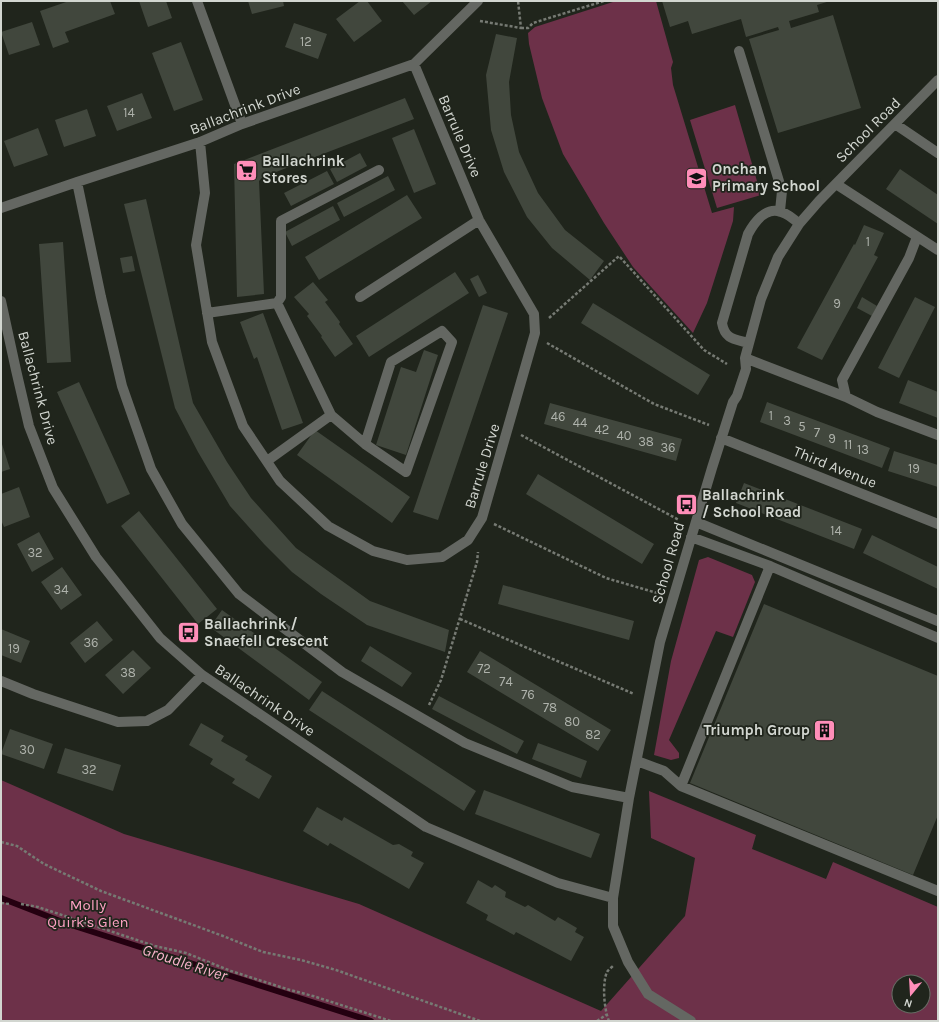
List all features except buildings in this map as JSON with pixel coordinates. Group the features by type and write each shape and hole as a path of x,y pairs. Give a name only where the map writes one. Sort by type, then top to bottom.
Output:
{"street":[{"path":"197,1 242,124"},
{"name":"Ballachrink Drive","path":"1,208 200,142 242,124 414,64 478,1"},
{"path":"739,51 782,191 780,211"},
{"name":"Barrule Drive","path":"200,142 205,193 196,245 212,342 243,426 280,481 328,526 373,551 407,560 442,557 468,540 482,518 509,428 534,333 534,314 479,220 414,64"},
{"name":"School Road","path":"691,1021 648,994 628,962 613,926 613,898 630,798 660,642 721,438 746,369 745,358 761,299 778,257 800,224 836,184 938,80"},
{"path":"895,124 938,153"},
{"path":"207,313 277,303 281,297 281,221 379,170"},
{"path":"77,182 101,297 122,386 151,469 182,524 239,594 342,672 465,743 572,787 630,798"},
{"path":"836,184 938,250"},
{"path":"749,343 727,336 723,331 722,323 748,234 754,224 763,215 769,212 780,211 800,224"},
{"path":"360,297 479,220"},
{"path":"846,397 842,380 909,258 917,237"},
{"name":"Ballachrink Drive","path":"1,301 29,426 53,488 96,557 160,638 202,675 426,827 558,883 613,898"},
{"path":"277,303 331,415 365,444 406,472 452,342 442,331 391,362 365,444"},
{"path":"745,358 846,397 877,412 938,435"},
{"path":"267,461 331,415"},
{"name":"Third Avenue","path":"721,438 938,524"},
{"path":"696,522 938,621"},
{"path":"691,537 770,566 938,638"},
{"path":"681,786 770,566"},
{"path":"1,681 33,694 118,722 147,721 168,710 202,675"},
{"path":"637,761 664,771 681,786 938,891"}],"path":[{"path":"518,1 521,28"},
{"path":"462,18 528,28 533,23 604,1"},
{"path":"710,425 654,404 534,333 619,256 704,350 727,364"},
{"path":"509,428 679,520"},
{"path":"482,518 606,578 657,593"},
{"path":"422,718 441,680 477,562 479,547"},
{"path":"460,619 635,694"},
{"path":"1,842 17,846 44,864 101,891 263,952 301,960 336,970 480,1021"},
{"path":"1,903 9,904"},
{"path":"21,904 38,907 155,946 186,953 290,990 391,1021"},
{"path":"607,972 604,995 606,1015 609,1021"},
{"path":"597,1021 606,1015"}],"green space":[{"path":"616,1 656,1 673,62 671,68 673,85 712,213 734,207 733,221 707,303 693,333 633,267 604,223 563,154 542,98 529,44 528,33 535,27"},
{"path":"735,105 761,195 717,208 690,120"},
{"path":"708,557 752,575 755,582 733,637 716,631 669,740 679,753 679,758 671,760 654,755 671,661 699,560"},
{"name":"Molly Quirk's Glen","path":"1,780 124,834 359,904 601,1011 685,916 695,858 651,838 649,791 756,835 752,849 826,879 833,862 938,907 938,1021 1,1021"}],"waterway":[{"name":"Groudle River","path":"1,898 65,923 371,1021"}],"place":[{"name":"Ballachrink Stores","path":"247,170"},
{"name":"Onchan Primary School","path":"697,178"},
{"name":"Ballachrink / School Road","path":"687,504"},
{"name":"Ballachrink / Snaefell Crescent","path":"189,633"},
{"name":"Triumph Group","path":"825,730"}]}
